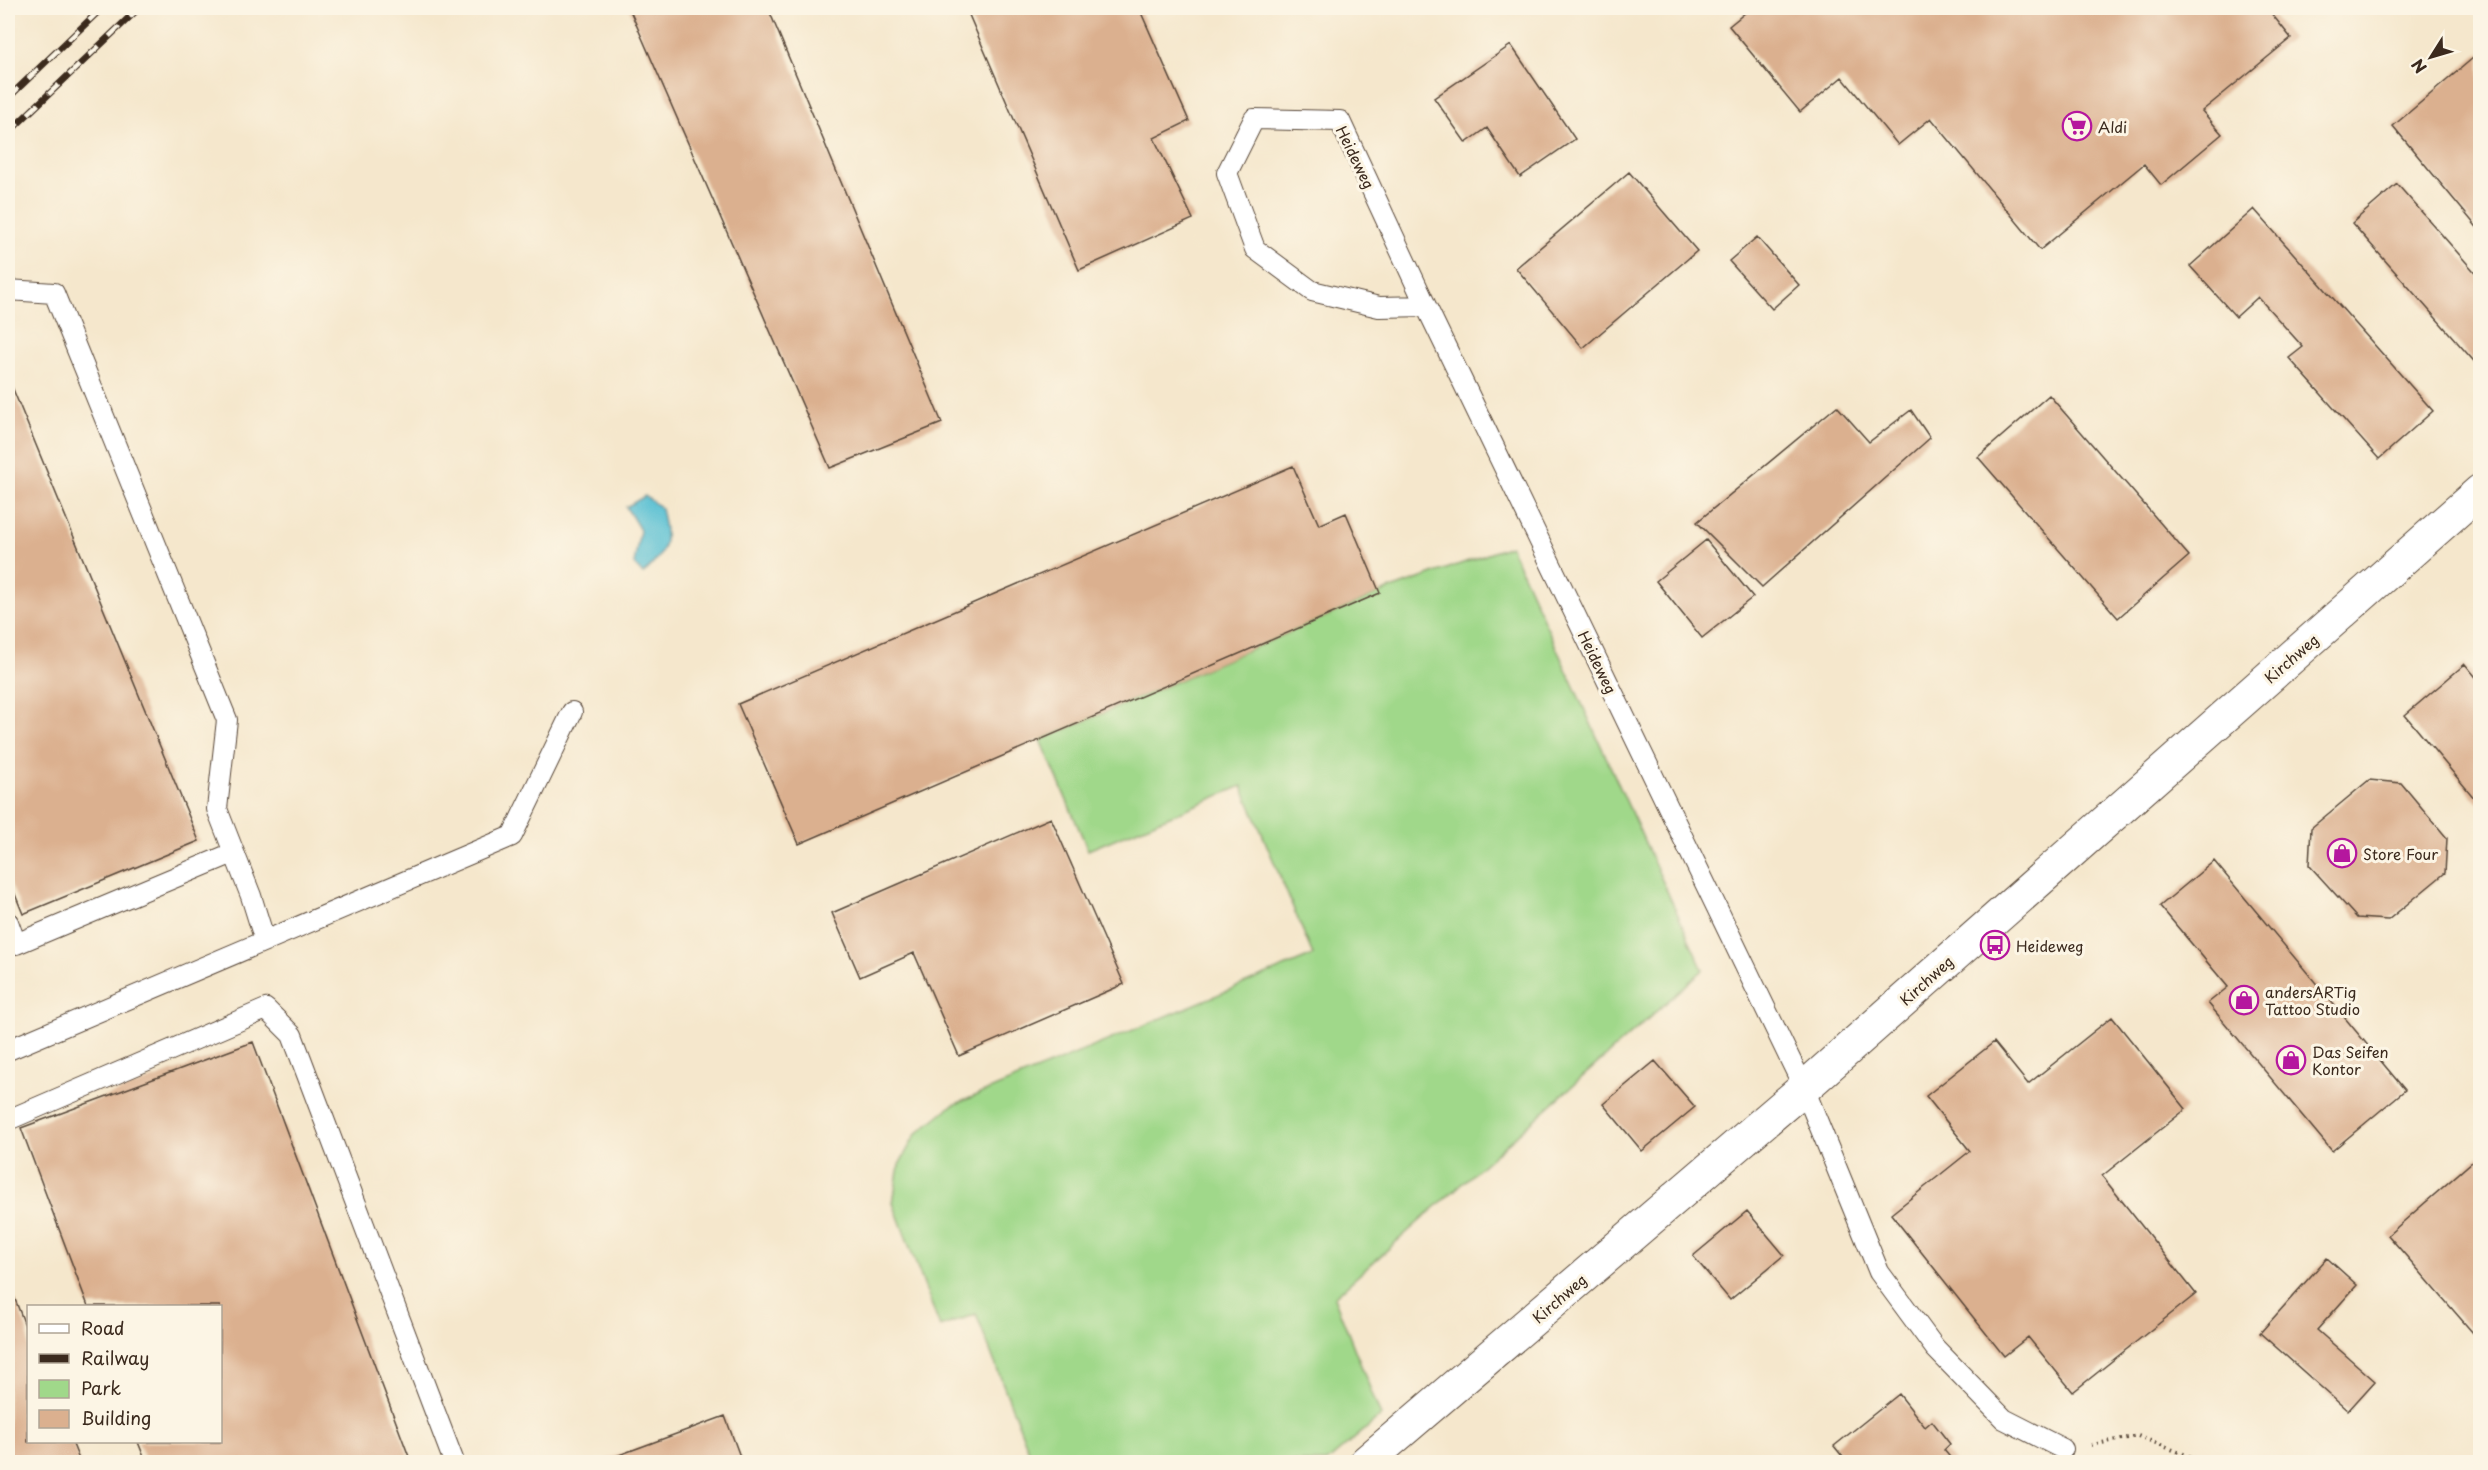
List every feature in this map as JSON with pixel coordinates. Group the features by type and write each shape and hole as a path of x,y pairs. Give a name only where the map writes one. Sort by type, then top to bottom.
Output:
{"street":[{"name":"Kirchweg","path":"1366,1462 1804,1089 2481,491"}],"lane":[{"name":"Heideweg","path":"1426,306 1379,307 1312,291 1255,249 1227,173 1254,119 1340,121 1426,306 1804,1089 1879,1272 1935,1348 2004,1419 2063,1449"},
{"path":"8,290 54,293 227,720 217,809 251,896 265,941"},
{"path":"8,1050 512,836 572,712"},
{"path":"8,922 16,944 233,854"},
{"path":"8,1120 266,1009 292,1035 454,1462"}],"path":[{"path":"2063,1449 2138,1436 2205,1462"}],"green space":[{"path":"1510,546 1703,970 1334,1297 1381,1416 1327,1462 1033,1462 976,1314 940,1327 893,1203 899,1165 916,1134 951,1106 1313,955 1242,786 1088,850 1041,740 1380,593"}],"water":[{"path":"645,496 661,508 665,537 662,552 643,574 634,564 640,530 626,507"}],"building":[{"path":"629,8 768,8 942,423 830,468"},
{"path":"966,8 1139,8 1189,121 1154,138 1193,219 1079,270"},
{"name":"Aldi","path":"1751,8 2267,8 2291,38 2202,111 2222,134 2161,185 2144,164 2040,250 1931,118 1898,145 1842,77 1800,112 1729,26"},
{"path":"1511,45 1575,139 1520,177 1487,128 1466,143 1434,98"},
{"path":"2480,52 2480,231 2393,126"},
{"path":"1629,172 1697,251 1583,348 1516,268"},
{"path":"2397,184 2480,278 2480,368 2352,223"},
{"path":"2254,209 2433,411 2379,459 2289,358 2303,347 2258,297 2236,317 2190,266"},
{"path":"1757,237 1799,285 1772,309 1729,261"},
{"path":"8,377 199,841 23,914 8,877"},
{"path":"2049,395 2189,556 2118,618 1978,457"},
{"path":"1837,406 1869,442 1911,410 1930,438 1762,587 1697,522"},
{"path":"1293,466 1319,525 1346,513 1380,593 799,844 738,704"},
{"path":"1706,540 1753,597 1702,638 1656,581"},
{"path":"2465,664 2480,682 2480,805 2405,715"},
{"path":"2369,780 2401,783 2447,838 2445,873 2388,920 2357,918 2309,865 2311,828"},
{"path":"1051,818 1124,984 959,1056 914,953 860,977 832,913"},
{"path":"2214,861 2405,1090 2332,1151 2208,1003 2228,987 2160,906"},
{"path":"2112,1017 2186,1109 2102,1176 2196,1294 2073,1392 2028,1337 2004,1356 1891,1214 1970,1151 1926,1096 1994,1042 2028,1084"},
{"path":"253,1042 411,1462 146,1462 138,1443 222,1443 222,1305 88,1305 21,1128"},
{"path":"1655,1061 1695,1107 1642,1151 1603,1104"},
{"path":"2480,1155 2480,1341 2388,1235"},
{"path":"1747,1211 1784,1255 1730,1300 1693,1256"},
{"path":"2327,1258 2357,1285 2317,1330 2375,1381 2348,1411 2260,1333"},
{"path":"8,1281 27,1330 27,1443 72,1443 80,1462 8,1462"},
{"path":"1899,1394 1925,1427 1932,1421 1950,1444 1944,1450 1954,1462 1847,1462 1834,1446"},
{"path":"725,1416 742,1462 600,1462"}],"railway":[{"path":"8,98 102,8"},
{"path":"8,133 139,8"}],"place":[{"name":"Aldi","path":"2077,126"},
{"name":"Store Four","path":"2342,853"},
{"name":"Heideweg","path":"1995,945"},
{"name":"andersARTig Tattoo Studio","path":"2244,1000"},
{"name":"Das Seifen Kontor","path":"2291,1060"}]}
